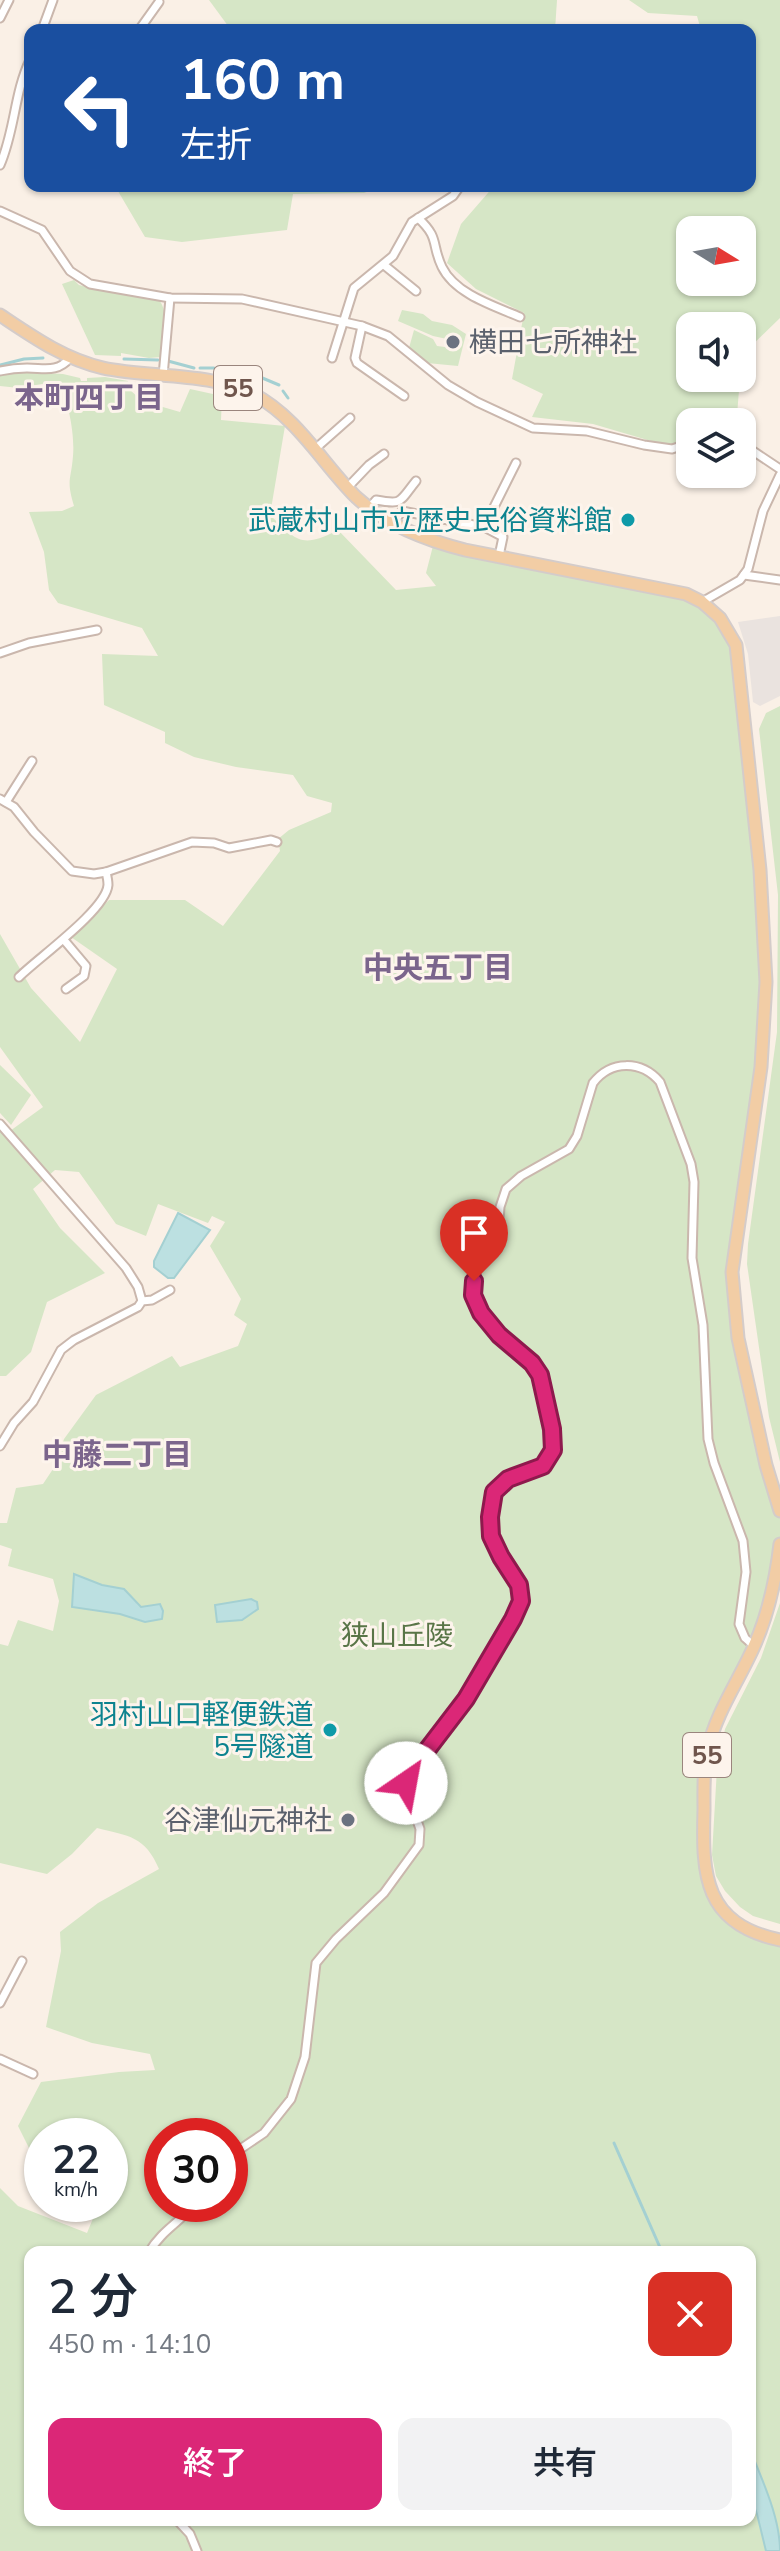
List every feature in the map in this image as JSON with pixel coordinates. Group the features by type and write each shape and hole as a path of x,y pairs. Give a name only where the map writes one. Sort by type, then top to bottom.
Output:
{"main road":[{"name":"55","path":"0,315 70,358 105,368 208,381 251,393 289,421 370,507 393,523 434,542 686,594 702,602 720,618 736,645 760,870 766,982 761,1067 732,1272 738,1338 766,1465 780,1511"},
{"name":"55","path":"780,1544 769,1605 754,1646 715,1725 704,1768 704,1869 709,1888 718,1904 736,1922 751,1931 780,1940"}],"street":[{"path":"0,18 9,0"},
{"path":"44,24 53,0"},
{"path":"143,24 159,2"},
{"path":"0,165 24,73"},
{"path":"332,358 354,288 384,265 398,249 412,222 456,192"},
{"path":"0,211 42,230 70,271 80,279 103,287 170,298 242,299 362,326 388,336 458,391 533,428 587,431 644,445 676,448"},
{"path":"418,218 434,236 440,263 447,276 474,296 520,317"},
{"path":"384,265 416,291"},
{"path":"163,376 170,298"},
{"path":"362,326 355,358 357,363 404,396"},
{"path":"0,371 28,368 50,370 62,366 70,358"},
{"path":"315,449 350,418"},
{"path":"348,487 384,454"},
{"path":"702,602 740,580 748,569 763,511 780,472 756,454"},
{"path":"484,527 516,463"},
{"path":"370,507 376,500 400,501 416,481"},
{"path":"393,523 402,511 484,527 503,537 499,556"},
{"path":"744,575 780,580"},
{"path":"0,653 13,647 97,630"},
{"path":"32,761 3,800 14,807 72,871 106,872 192,842 214,843 229,848 271,840 277,842"},
{"path":"19,977 64,940 102,899 108,885 106,872"},
{"path":"64,940 86,966 84,976 66,989"},
{"path":"248,2144 264,2133 291,2099 305,2057 316,1963 384,1893 419,1845 420,1829 406,1789 410,1772 457,1712 519,1607 519,1585 491,1536 492,1497 497,1487 508,1479 545,1464 554,1441 540,1375 532,1363 499,1335 481,1313 473,1295 474,1278 495,1244 506,1189 515,1179 569,1149 577,1136 593,1083 616,1066 638,1066 660,1082 691,1164 695,1195 693,1269 703,1325 708,1439 743,1541 746,1572 739,1624 745,1638 754,1646"},
{"path":"0,1124 126,1268 138,1287 142,1301 138,1307 61,1350 33,1402 14,1423 0,1446"},
{"path":"142,1301 152,1300 170,1290"},
{"path":"0,2003 22,1961"},
{"path":"0,2059 33,2074"},
{"path":"153,2246 164,2231 176,2222"},
{"path":"183,2526 190,2534 197,2551"}],"shaded area":[{"path":"780,616 780,696 760,706 753,702 748,654 738,622"}],"green space":[{"path":"209,0 557,0 555,24 227,24"},
{"path":"629,0 780,0 780,318 756,341 756,312 676,312 676,392 739,392 738,408 676,408 676,442 668,446 593,424 532,417 543,394 512,379 524,313 476,289 447,263 461,224 489,192 756,192 756,24 699,24 697,16 648,13"},
{"path":"119,192 367,192 293,194 287,230 182,242 145,237"},
{"path":"74,280 87,287 158,299 165,318 161,357 121,353 121,356 95,355 62,284"},
{"path":"402,310 423,314 432,321 452,325 466,334 458,366 427,363 409,348 414,330 433,339 437,346 445,347 447,339 398,321"},
{"name":"狭山丘陵","path":"22,372 63,374 80,378 81,381 105,377 128,381 129,389 142,401 180,412 190,389 222,396 221,420 285,426 270,515 300,539 316,539 338,530 396,590 436,586 426,573 434,542 702,602 736,645 766,982 732,1272 738,1338 780,1511 780,1544 769,1605 708,1748 704,1869 736,1922 780,1940 780,2540 756,2467 756,2246 24,2246 24,2526 756,2526 756,2511 766,2551 0,2551 0,2188 24,2208 24,2222 59,2222 87,2233 92,2222 128,2222 128,2118 24,2118 24,2138 18,2126 41,2082 155,2070 150,2054 92,2043 46,2027 61,1951 60,1932 98,1903 159,1869 148,1850 135,1839 97,1828 47,1874 0,1863 0,1644 8,1646 18,1620 53,1631 59,1601 53,1579 8,1566 12,1549 0,1545 0,1523 7,1523 16,1488 43,1484 55,1466 64,1439 96,1395 172,1356 180,1367 238,1346 247,1324 234,1315 241,1299 210,1246 225,1222 212,1216 208,1223 158,1204 146,1236 116,1224 79,1172 55,1170 33,1189 60,1228 105,1273 47,1302 31,1352 6,1376 0,1376 0,1123 10,1131 43,1107 0,1047 0,934 31,988 80,1042 117,969 71,937 109,900 185,900 223,926 280,851 278,839 289,830 331,812 332,803 307,796 293,775 194,757 165,743 165,732 104,705 102,654 158,656 142,628 58,603 49,590 44,552 29,512 62,511 74,506 70,485 73,438 68,407 59,381 19,388 0,386 0,376"},
{"path":"780,706 780,1462 769,1417 747,1264 777,1032 778,895 759,729 766,713"},
{"path":"0,1065 31,1095 11,1125 0,1113"},
{"path":"780,1603 780,1924 753,1916 740,1907 716,1876 712,1855 717,1768 725,1729 761,1658"}],"water":[{"path":"178,1213 210,1230 174,1278 168,1278 154,1267 154,1261"},
{"path":"74,1574 102,1585 124,1589 141,1607 160,1604 162,1619 145,1622 120,1614 72,1607"},
{"path":"251,1599 257,1602 258,1609 242,1620 217,1622 215,1605"},
{"path":"756,2464 774,2512 780,2551 766,2551 757,2514"}],"waterway":[{"path":"0,365 43,358"},
{"path":"124,359 158,360"},
{"path":"168,361 194,368"},
{"path":"200,368 214,368"},
{"path":"222,368 243,372"},
{"path":"260,377 279,385"},
{"path":"283,391 288,398"},
{"path":"614,2143 659,2246"}],"place":[{"name":"横田七所神社","path":"453,342"},
{"name":"武蔵村山市立歴史民俗資料館","path":"628,520"},
{"name":"羽村山口軽便鉄道 5号隧道","path":"330,1730"},
{"name":"谷津仙元神社","path":"348,1820"}],"district":[{"name":"本町四丁目","path":"89,398"},
{"name":"中央五丁目","path":"438,968"},
{"name":"中藤二丁目","path":"117,1455"}],"route":[{"path":"406,1783 410,1772 466,1699 521,1601 519,1585 491,1536 494,1492 508,1479 543,1466 553,1450 552,1429 540,1375 532,1363 499,1335 481,1313 473,1295 474,1281"}]}
